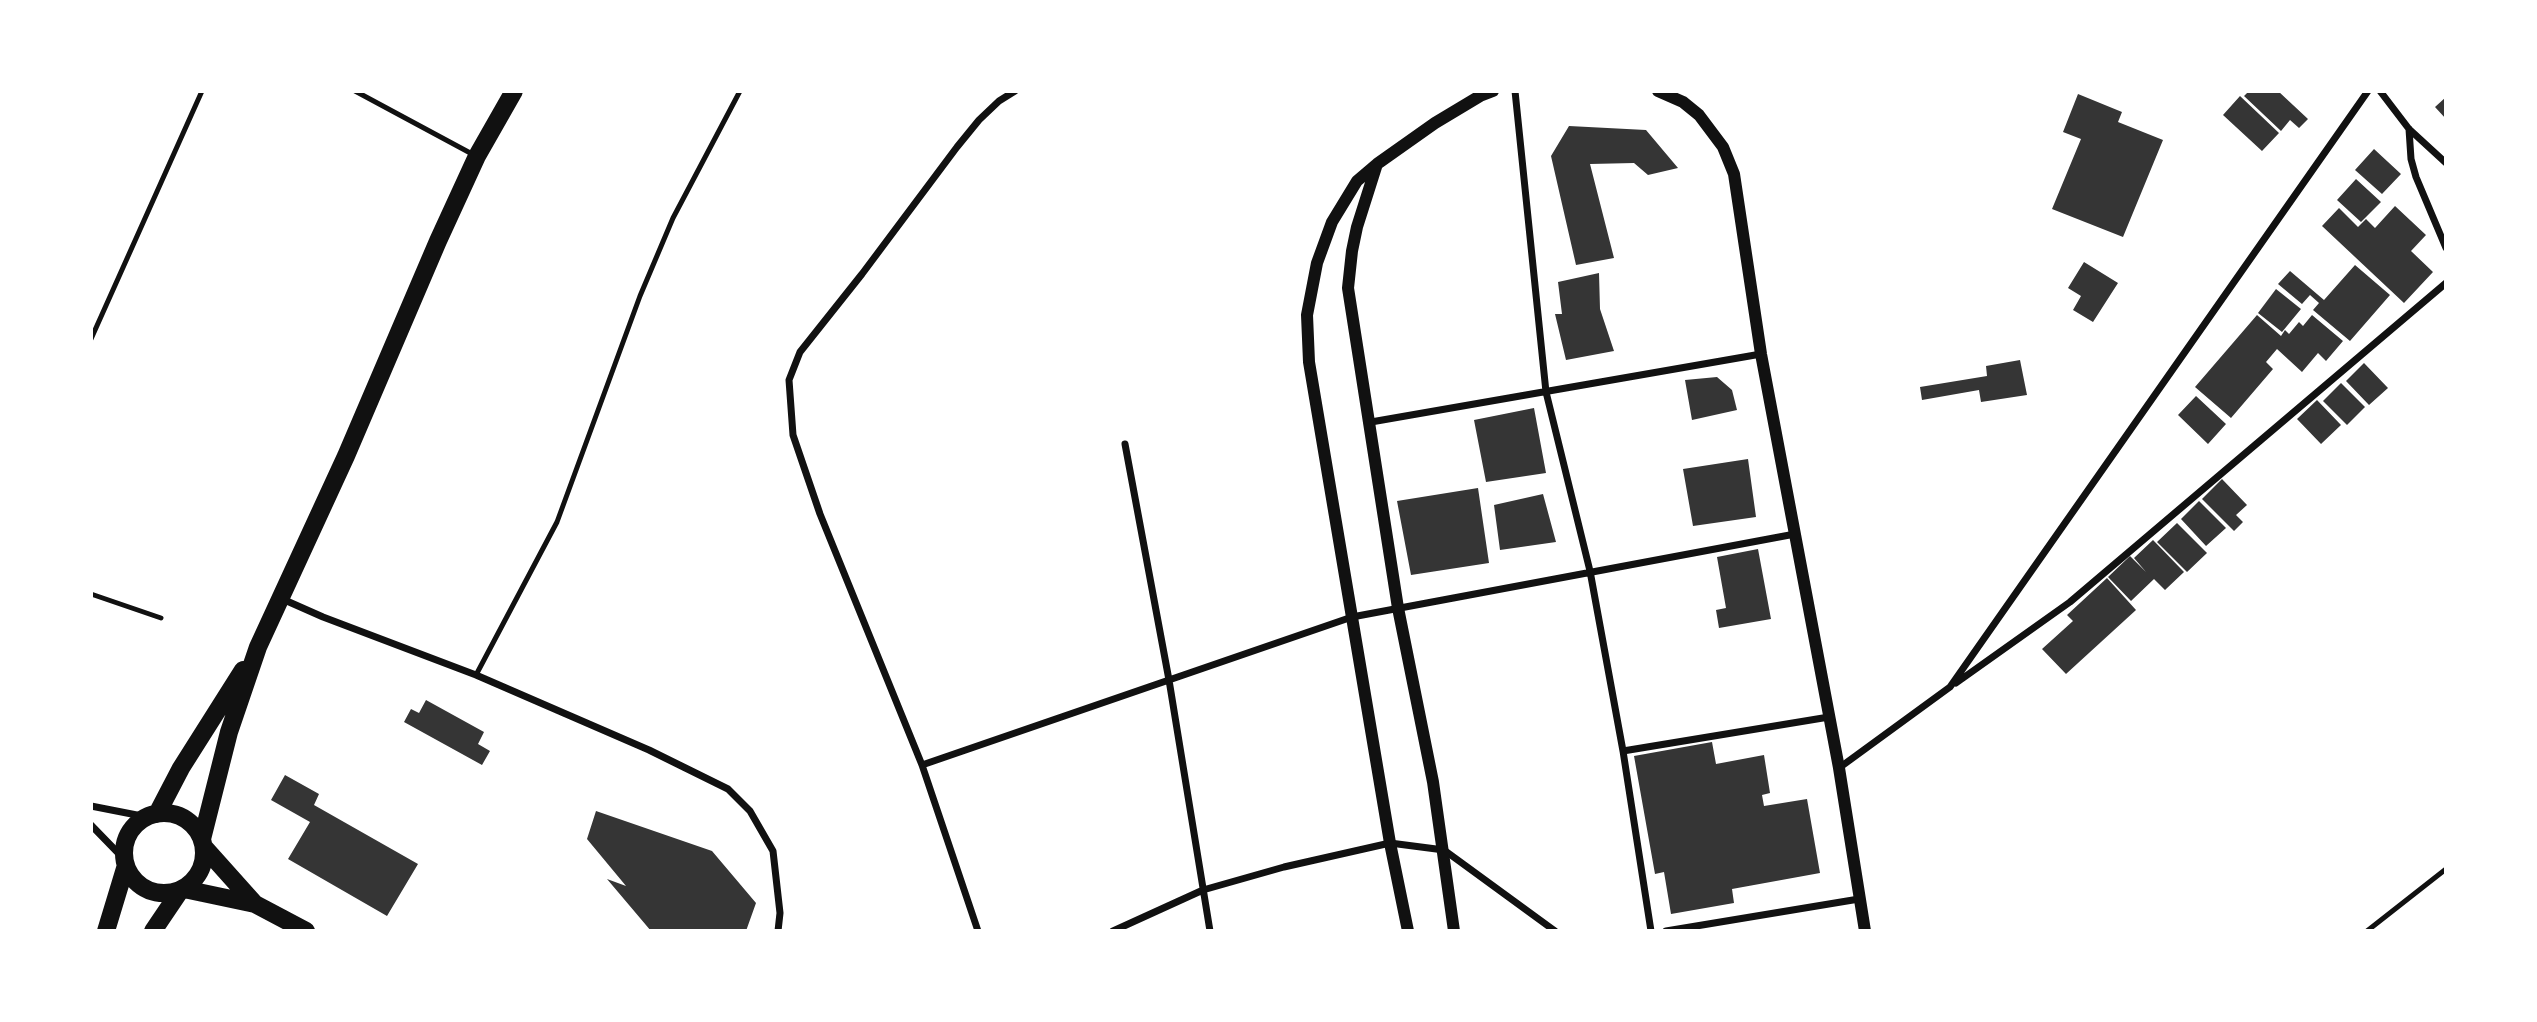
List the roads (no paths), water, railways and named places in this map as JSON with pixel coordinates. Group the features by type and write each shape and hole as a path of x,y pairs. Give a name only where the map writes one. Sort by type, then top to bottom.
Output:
{"main road":[{"path":"153,931 182,890 194,881 201,871 203,843 229,732 258,647 346,456 477,156 514,91"},
{"path":"106,931 125,862 126,842 134,827 152,815 258,647"},
{"path":"152,815 179,816 197,829 203,843 255,904"},
{"path":"125,862 132,877 141,887 153,892 166,894 182,890 255,904 306,931"}],"street":[{"path":"978,931 922,765 820,514 793,435 789,380 800,352 862,275 957,147 979,120 999,101 1015,91"},
{"path":"1515,91 1546,393 1590,571 1623,751 1651,931"},
{"path":"1658,91 1683,102 1699,115 1723,147 1734,174 1761,354 1797,534 1865,931"},
{"path":"1950,687 2368,91"},
{"path":"2380,91 2409,129 2446,163"},
{"path":"1408,931 1390,843 1310,362 1307,316 1317,263 1332,222 1357,181 1435,123 1483,93"},
{"path":"2409,129 2411,159 2416,177 2446,248"},
{"path":"1377,164 1357,227 1348,288 1398,608 1433,782 1454,931"},
{"path":"1839,768 2070,602 2446,283"},
{"path":"1371,422 1761,354"},
{"path":"1125,444 1210,931"},
{"path":"922,765 1352,617 1797,534"},
{"path":"279,597 323,617 476,675 649,750 728,789 750,811 773,851 780,913 778,931"},
{"path":"1623,751 1829,717"},
{"path":"91,806 152,815"},
{"path":"91,825 125,862"},
{"path":"1113,931 1203,890 1284,867 1390,843 1444,850 1555,931"},
{"path":"1666,931 1859,899"}],"lane":[{"path":"91,339 201,91"},
{"path":"355,91 477,156"},
{"path":"476,675 557,522 640,296 673,218 740,91"},
{"path":"91,594 161,618"},
{"path":"2367,931 2446,869"}]}
